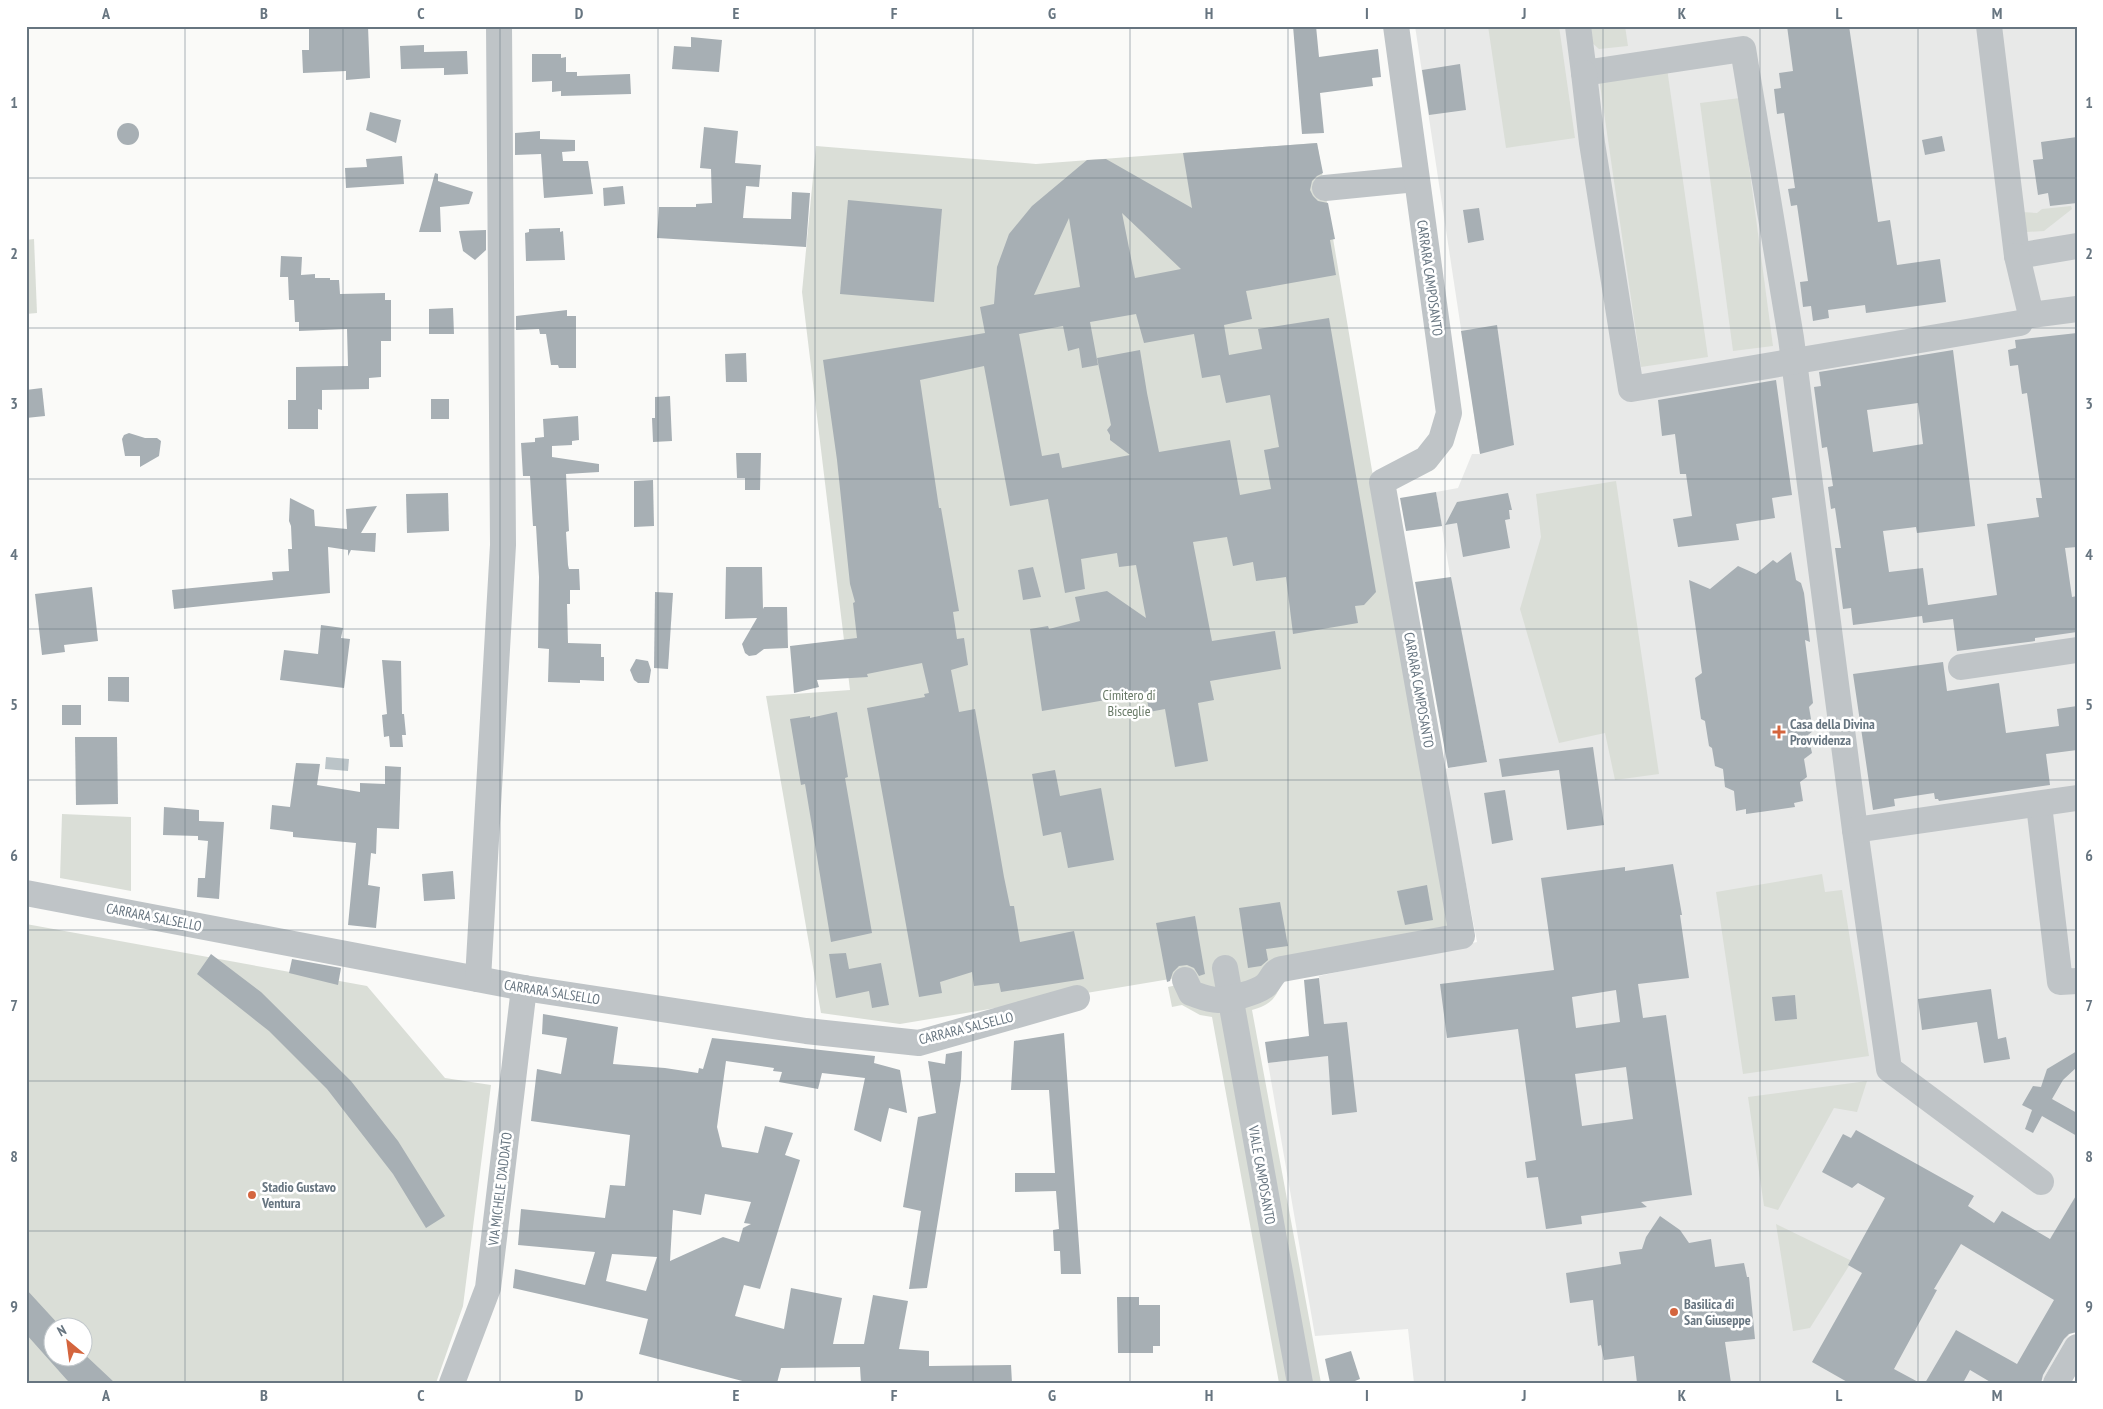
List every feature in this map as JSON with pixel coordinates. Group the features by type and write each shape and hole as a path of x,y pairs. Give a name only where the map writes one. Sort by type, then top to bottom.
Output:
{"street":[{"path":"478,979 503,545 499,26"},
{"name":"CARRARA CAMPOSANTO","path":"1185,980 1191,993 1218,1000 1256,992 1266,984 1276,970 1462,936 1382,482 1426,459 1442,440 1449,413 1396,26"},
{"path":"1578,26 1592,143 1631,389 2020,322"},
{"path":"1989,26 2017,256 2031,315 2077,309"},
{"path":"1584,73 1743,49 1794,360 1855,830 1889,1069 2040,1182"},
{"path":"1325,188 1416,179"},
{"path":"2017,256 2077,246"},
{"path":"1961,667 2077,650"},
{"path":"1855,830 2039,805 2077,798"},
{"path":"2039,805 2060,982 2077,981"},
{"name":"CARRARA SALSELLO","path":"26,892 524,988 806,1031 919,1043 1077,998"},
{"name":"VIALE CAMPOSANTO","path":"1225,968 1300,1383"},
{"name":"VIA MICHELE D'ADDATO","path":"452,1383 488,1288 524,988"},
{"path":"2056,1383 2077,1347"}],"shaded area":[{"name":"Casa della Divina Provvidenza","path":"1415,26 2077,26 2077,1322 2041,1383 1414,1383 1408,1329 1315,1336 1268,1063 1327,1056 1319,976 1477,942 1444,769 1487,761 1456,610 1436,492 1458,488 1472,454 1480,454"},
{"path":"326,757 349,759 348,771 325,769"}],"green space":[{"path":"1488,26 1559,26 1575,138 1506,148"},
{"path":"1587,26 1625,26 1628,46 1599,49 1589,40"},
{"path":"1667,68 1708,357 1641,367 1599,78"},
{"path":"1740,98 1773,346 1733,351 1700,103"},
{"name":"Cimitero di Bisceglie","path":"1317,143 1449,929 1283,976 1274,998 1265,1005 1252,1010 1321,1383 1279,1383 1212,1017 1200,1015 1182,1005 1172,1007 1168,987 1177,985 1176,978 900,1024 821,1013 766,696 850,690 802,292 816,146 1036,164"},
{"path":"2071,206 2072,209 2044,231 2026,232 2022,212 2037,213 2042,209"},
{"path":"34,239 37,313 26,314 26,240"},
{"path":"1616,481 1659,774 1615,780 1605,733 1559,743 1520,609 1541,537 1536,494"},
{"path":"62,814 131,817 131,891 60,878"},
{"path":"1822,874 1825,892 1842,890 1869,1056 1743,1074 1716,892"},
{"name":"Stadio Gustavo Ventura","path":"26,924 367,986 445,1078 491,1085 463,1306 436,1383 26,1383"},
{"path":"1867,1081 1857,1112 1834,1108 1778,1210 1764,1206 1748,1097"},
{"path":"1776,1224 1852,1261 1810,1328 1793,1331"}],"building":[{"path":"309,26 368,26 370,78 346,80 346,71 303,73 302,50 309,50"},
{"path":"1293,26 1316,26 1319,57 1378,49 1381,77 1372,78 1373,86 1320,93 1324,133 1302,134"},
{"path":"1787,26 1849,26 1878,222 1890,220 1897,265 1940,259 1946,302 1866,313 1865,305 1828,310 1829,318 1813,321 1811,306 1803,307 1800,282 1808,281 1797,205 1791,206 1788,189 1795,188 1784,113 1777,114 1774,89 1781,88 1779,73 1793,71"},
{"path":"691,37 722,40 719,72 672,69 674,46 691,47"},
{"path":"424,45 424,52 467,51 468,74 444,75 444,68 401,69 400,46"},
{"path":"532,54 561,54 561,58 566,57 566,72 577,72 577,76 630,74 631,94 561,96 561,91 552,92 552,81 532,82"},
{"path":"1460,64 1466,110 1429,115 1422,70"},
{"path":"370,112 401,120 396,143 366,130"},
{"path":"128,123 136,126 139,134 136,142 128,145 120,142 117,134 120,126"},
{"path":"704,127 738,131 735,163 761,165 759,187 746,186 743,218 791,219 792,192 810,193 806,247 657,238 659,207 696,207 696,204 712,203 711,169 700,168"},
{"path":"540,131 540,139 575,140 575,151 562,152 563,161 588,161 593,194 544,198 541,154 515,155 515,133"},
{"path":"1942,136 1945,151 1925,155 1922,140"},
{"path":"2077,137 2077,203 2050,206 2048,193 2038,195 2033,160 2043,159 2041,142"},
{"path":"1317,143 1323,173 1312,181 1310,190 1318,201 1328,203 1335,239 1330,240 1336,275 1246,291 1252,319 1224,325 1229,355 1262,349 1258,329 1329,318 1376,592 1364,605 1355,606 1358,623 1293,634 1286,577 1256,581 1253,562 1233,566 1227,537 1193,542 1212,641 1275,631 1281,669 1210,681 1214,700 1198,703 1208,761 1175,767 1165,709 1149,712 1146,693 1042,711 1030,629 1048,626 1049,629 1080,621 1075,597 1107,591 1146,618 1136,565 1119,567 1117,553 1081,559 1085,589 1065,593 1048,499 1010,506 984,366 920,380 939,508 941,508 959,611 953,612 957,639 964,638 968,665 951,670 959,712 975,709 1010,906 1014,906 1020,942 1074,931 1084,979 1001,992 999,983 974,986 972,972 940,982 942,993 919,997 867,708 925,697 924,694 929,693 922,663 867,674 868,677 817,680 819,687 794,693 790,646 857,638 853,603 855,602 850,584 837,460 823,360 985,333 980,307 994,304 997,267 1009,234 1032,206 1087,160 1106,159 1192,208 1183,153","holes":["1122,213 1181,269 1135,278","1069,218 1080,287 1034,295","1136,314 1144,343 1194,334 1202,378 1220,375 1226,403 1270,395 1279,447 1264,450 1271,489 1240,495 1230,440 1159,452 1140,350 1097,358 1111,425 1107,430 1110,440 1130,455 1062,468 1059,453 1042,456 1019,334 1063,326 1068,351 1079,348 1082,368 1098,365 1090,322"]},
{"path":"402,156 404,184 346,188 345,168 367,167 366,159"},
{"path":"435,173 438,174 438,181 473,192 469,204 440,207 441,232 419,232"},
{"path":"623,186 625,204 604,206 603,188"},
{"path":"848,200 942,209 934,302 840,294"},
{"path":"1479,208 1484,240 1468,243 1463,210"},
{"path":"560,228 560,232 563,231 565,260 526,261 525,233 529,232 529,229"},
{"path":"486,230 486,250 475,260 463,251 459,231"},
{"path":"281,256 302,257 301,275 315,274 315,278 339,280 340,294 385,293 385,300 391,300 391,341 381,341 381,377 369,378 369,389 322,390 322,410 318,409 318,429 288,429 288,400 296,400 296,367 348,366 347,329 299,331 299,322 295,322 294,300 289,300 288,277 280,277"},
{"path":"453,308 454,334 429,334 429,309"},
{"path":"567,310 567,316 576,316 576,368 559,368 558,365 551,365 546,334 540,334 539,329 516,330 516,316"},
{"path":"1497,325 1514,445 1480,454 1461,331"},
{"path":"2077,333 2077,547 2065,548 2072,597 2077,596 2077,632 2035,638 2035,641 1957,651 1953,619 1923,623 1922,616 1853,625 1851,608 1843,609 1835,548 1841,548 1835,508 1831,509 1828,487 1833,486 1827,447 1822,448 1814,387 1821,386 1819,372 1953,350 1975,526 1917,533 1916,527 1883,531 1889,572 1923,568 1928,605 1997,595 1987,524 2039,517 2036,498 2042,498 2027,393 2022,394 2018,365 2010,366 2008,350 2016,348 2015,340","holes":["1918,403 1923,444 1873,452 1867,410"]},
{"path":"746,353 747,382 726,382 725,354"},
{"path":"1776,380 1792,495 1772,498 1775,518 1736,524 1739,540 1678,547 1673,519 1692,516 1686,474 1680,474 1675,434 1662,436 1658,400"},
{"path":"42,388 45,416 26,418 26,390"},
{"path":"670,396 672,441 653,442 652,418 655,418 655,397"},
{"path":"431,399 449,399 449,419 431,419"},
{"path":"578,416 579,440 572,441 572,445 552,446 552,457 599,464 599,472 566,474 569,531 566,532 568,565 569,569 579,569 580,590 570,590 570,604 567,604 568,643 601,644 601,657 604,657 604,681 580,680 580,683 548,682 549,649 538,648 539,577 536,526 533,526 530,476 523,476 521,443 535,442 535,438 544,437 543,419"},
{"path":"129,433 145,438 157,438 161,441 159,456 140,467 140,456 125,456 122,439 124,435"},
{"path":"736,453 761,453 760,490 745,490 745,478 737,478"},
{"path":"653,480 654,526 634,527 634,481"},
{"path":"1436,492 1442,526 1406,531 1400,498"},
{"path":"448,493 449,531 407,533 406,494"},
{"path":"1508,493 1512,510 1509,510 1510,519 1505,520 1510,548 1463,557 1457,523 1445,525 1457,502"},
{"path":"290,498 314,510 315,526 347,529 346,509 377,506 361,533 376,533 375,552 351,550 348,556 348,550 328,547 330,593 174,609 172,590 273,580 272,572 289,571 288,549 292,549 289,521"},
{"path":"1791,552 1796,580 1801,583 1804,593 1810,642 1805,640 1813,703 1809,707 1813,731 1808,735 1812,753 1804,759 1807,777 1800,782 1803,801 1794,803 1795,807 1746,814 1746,809 1736,811 1734,791 1725,787 1723,769 1715,766 1712,748 1709,746 1705,721 1701,719 1695,678 1702,673 1689,580 1710,589 1738,566 1756,574 1773,560 1777,563"},
{"path":"726,567 762,567 763,609 764,607 787,607 788,648 764,649 756,655 749,656 745,653 742,644 757,618 725,619"},
{"path":"1033,567 1041,597 1023,600 1018,570"},
{"path":"1451,577 1487,762 1448,768 1415,582"},
{"path":"92,587 98,641 64,645 65,652 42,655 35,594"},
{"path":"655,592 673,593 668,669 654,668"},
{"path":"321,625 343,628 341,638 350,639 344,688 280,680 284,650 318,654"},
{"path":"636,659 648,661 651,670 649,683 638,683 634,680 630,670"},
{"path":"382,660 401,661 402,714 404,714 406,735 402,735 403,747 390,747 389,736 384,737 382,715 387,714"},
{"path":"1943,662 1947,691 1999,683 2006,733 2059,726 2057,709 2077,706 2077,750 2046,754 2050,785 1939,801 1935,799 1934,793 1894,799 1895,806 1873,810 1853,674"},
{"path":"108,677 129,677 129,702 108,701"},
{"path":"62,705 81,705 81,725 62,725"},
{"path":"837,712 848,777 845,778 872,933 831,942 805,784 801,785 790,719 810,716 810,718"},
{"path":"75,737 117,737 118,804 76,805"},
{"path":"1593,747 1604,825 1567,830 1559,770 1502,777 1499,759"},
{"path":"296,763 320,764 317,785 360,792 360,783 385,784 385,766 401,767 399,829 377,828 376,854 371,853 368,885 380,887 376,928 348,925 356,843 293,837 293,832 270,829 272,805 290,807"},
{"path":"1055,770 1060,796 1101,788 1114,860 1068,868 1061,832 1043,836 1032,774"},
{"path":"1505,790 1513,840 1492,844 1484,793"},
{"path":"164,807 199,810 199,821 224,822 219,899 197,897 198,878 205,878 208,841 198,840 198,836 163,835"},
{"path":"1673,864 1682,915 1680,915 1689,978 1638,984 1643,1018 1666,1015 1692,1195 1641,1202 1647,1207 1581,1216 1582,1224 1546,1229 1538,1177 1527,1178 1525,1162 1536,1160 1518,1029 1447,1038 1440,984 1554,970 1541,878 1625,867 1625,871","holes":["1616,990 1620,1022 1576,1028 1572,997","1626,1067 1633,1119 1582,1126 1575,1074"]},
{"path":"453,871 455,899 424,901 422,874"},
{"path":"1427,885 1433,920 1405,925 1397,891"},
{"path":"1280,902 1288,946 1266,949 1268,960 1261,966 1248,968 1239,908"},
{"path":"1195,916 1205,974 1199,976 1194,968 1187,965 1179,966 1173,972 1170,981 1167,982 1156,923"},
{"path":"846,953 849,969 881,963 889,1005 872,1008 869,991 836,998 829,954"},
{"path":"211,954 261,992 351,1081 398,1141 445,1216 426,1228 393,1174 327,1089 269,1031 197,974"},
{"path":"292,959 341,968 338,985 289,973"},
{"path":"1319,978 1324,1024 1347,1022 1357,1112 1332,1115 1328,1056 1268,1063 1265,1042 1309,1036 1304,980"},
{"path":"1991,989 1998,1039 2006,1037 2010,1059 1984,1063 1977,1022 1922,1030 1918,999"},
{"path":"1795,995 1797,1019 1775,1021 1772,997"},
{"path":"543,1014 618,1027 613,1064 698,1073 699,1068 703,1069 712,1038 875,1056 874,1063 900,1070 907,1113 889,1108 881,1142 854,1130 865,1078 822,1073 818,1089 779,1082 782,1072 773,1071 774,1068 726,1061 717,1127 722,1147 758,1153 765,1126 793,1133 785,1155 800,1160 760,1289 744,1285 735,1316 784,1329 791,1288 842,1298 833,1344 864,1344 873,1295 908,1301 899,1349 929,1351 929,1366 1011,1365 1012,1383 861,1383 860,1367 781,1368 777,1383 750,1383 639,1354 648,1319 513,1288 515,1269 585,1285 595,1252 518,1245 521,1209 605,1218 610,1185 625,1186 630,1135 531,1121 537,1069 561,1074 567,1038 542,1034","holes":["705,1194 751,1202 744,1223 751,1224 743,1228 739,1242 723,1237 670,1261 673,1210 701,1215","612,1254 657,1257 646,1291 606,1281"]},
{"path":"1064,1033 1081,1274 1061,1274 1060,1251 1054,1251 1053,1230 1059,1229 1056,1191 1015,1192 1015,1173 1055,1173 1049,1090 1011,1090 1014,1041"},
{"path":"962,1051 961,1079 927,1288 909,1289 921,1211 903,1207 918,1117 936,1113 928,1061 945,1064 946,1054"},
{"path":"2077,1051 2077,1067 2063,1080 2052,1099 2077,1113 2077,1136 2042,1116 2033,1133 2025,1129 2032,1110 2022,1105 2033,1086 2041,1087 2047,1069"},
{"path":"1856,1130 1974,1196 1968,1206 1994,1223 2002,1211 2050,1239 2077,1194 2077,1332 2069,1334 2064,1339 2043,1375 2041,1383 1992,1383 1970,1370 1963,1383 1925,1383 1956,1330 2017,1364 2054,1300 1961,1244 1934,1289 1937,1290 1894,1369 1920,1383 1849,1383 1812,1362 1862,1273 1848,1265 1885,1198 1858,1183 1852,1188 1822,1172 1843,1134 1851,1138"},
{"name":"Basilica di San Giuseppe","path":"1660,1216 1680,1230 1689,1243 1711,1239 1715,1267 1744,1263 1747,1277 1749,1277 1755,1339 1725,1342 1731,1383 1637,1383 1634,1356 1604,1360 1601,1345 1598,1346 1593,1300 1570,1303 1566,1273 1621,1264 1619,1252 1642,1249 1646,1237"},
{"path":"26,1289 51,1316 42,1316 42,1352 26,1334"},
{"path":"1117,1297 1139,1297 1139,1305 1160,1305 1160,1346 1153,1346 1153,1353 1118,1353"},
{"path":"1351,1351 1360,1379 1350,1383 1330,1383 1325,1359"},
{"path":"92,1361 115,1383 70,1383 55,1366 92,1366"}],"place":[{"name":"Casa della Divina Provvidenza","path":"1779,732"},
{"name":"Stadio Gustavo Ventura","path":"252,1195"},
{"name":"Basilica di San Giuseppe","path":"1674,1312"}]}
